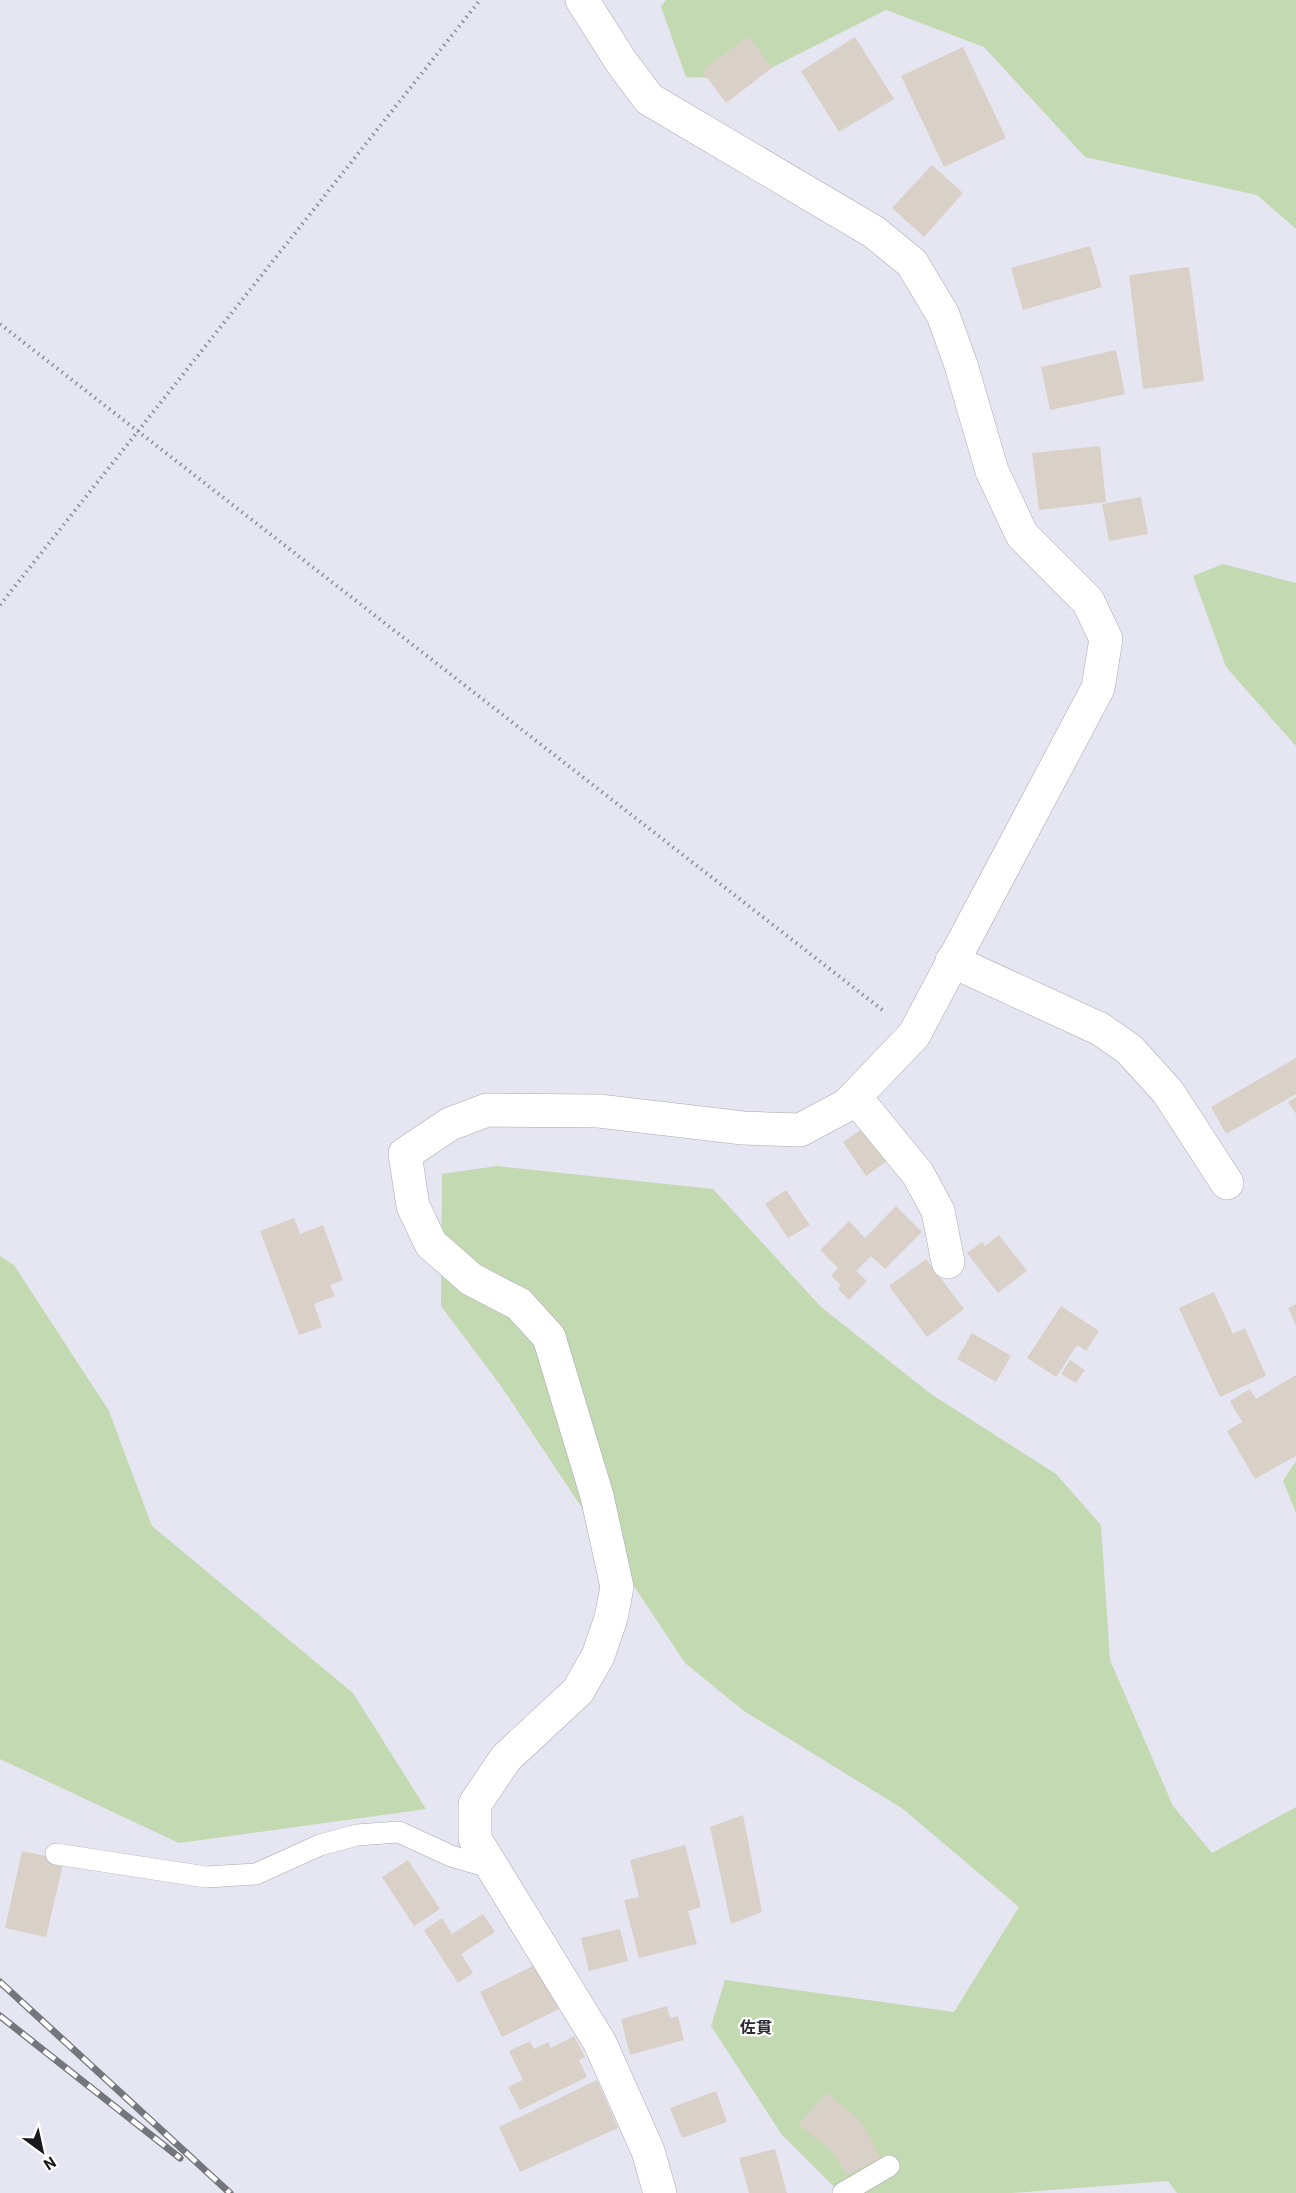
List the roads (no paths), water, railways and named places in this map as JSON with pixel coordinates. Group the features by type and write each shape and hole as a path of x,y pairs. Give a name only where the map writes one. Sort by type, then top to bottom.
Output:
{"street":[{"path":"582,0 622,63 650,99 874,232 912,263 943,315 961,365 992,471 1022,535 1088,601 1106,639 1098,688 914,1035 847,1105 800,1130 743,1128 599,1110 487,1110 450,1124 405,1154 414,1206 430,1244 471,1279 519,1304 549,1337 597,1496 617,1587 611,1618 598,1656 578,1691 506,1758 475,1804 475,1839 600,2043 648,2151 660,2193"},
{"path":"952,961 1100,1029 1129,1049 1168,1092 1227,1183"},
{"path":"855,1097 918,1174 938,1211 948,1262"}],"lane":[{"path":"56,1854 206,1877 256,1874 320,1845 357,1835 399,1832 451,1856 492,1868"},
{"path":"843,2193 889,2166"}],"railway":[{"path":"0,1982 230,2193"},
{"path":"0,2016 180,2158"}],"district":[{"name":"佐貫","path":"756,2026"}]}
